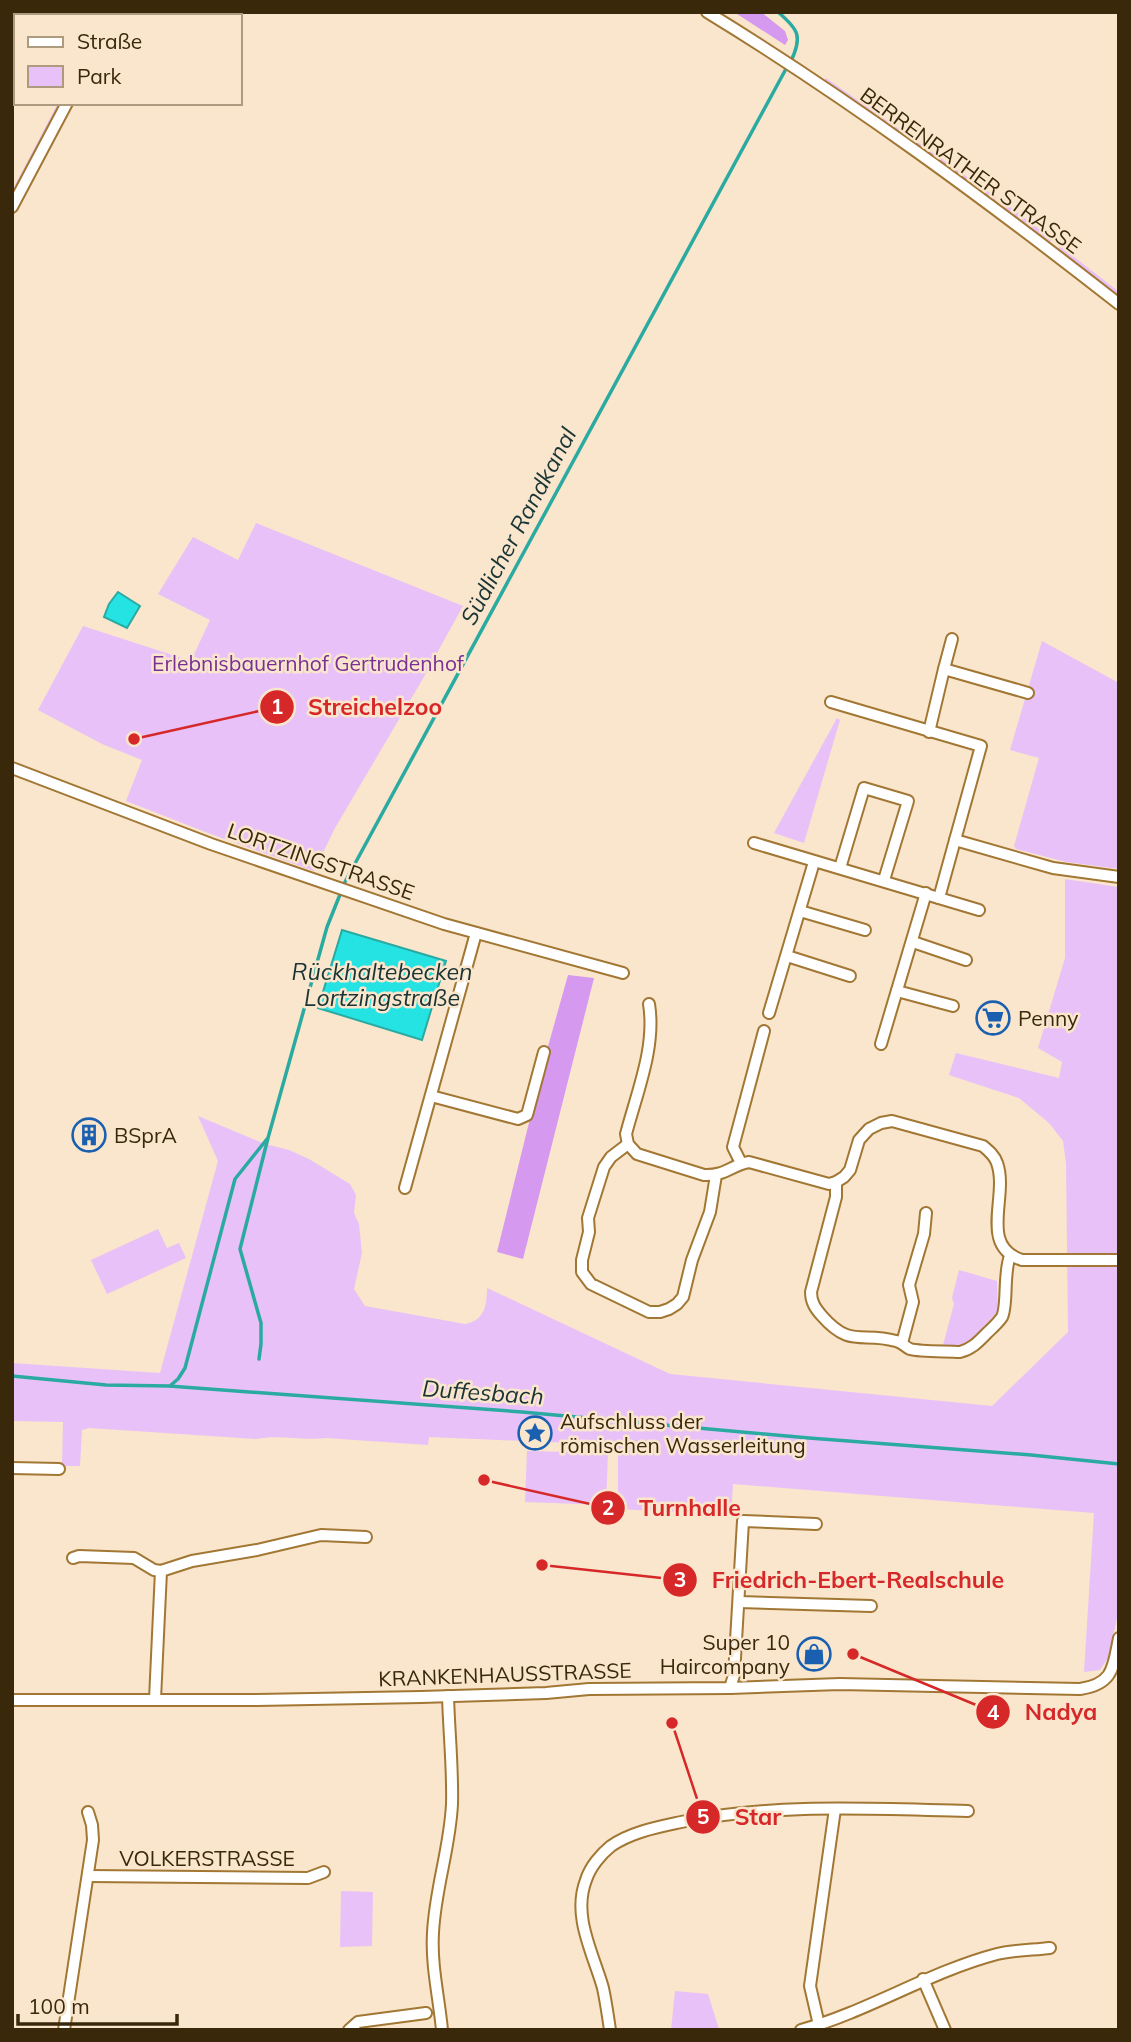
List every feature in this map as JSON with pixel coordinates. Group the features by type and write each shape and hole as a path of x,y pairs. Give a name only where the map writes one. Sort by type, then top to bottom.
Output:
{"street":[{"name":"BERRENRATHER STRASSE","path":"707,12 778,55 975,192 1119,303"},
{"path":"12,207 66,105"},
{"path":"929,732 952,639"},
{"path":"944,669 1028,693"},
{"path":"831,702 981,746 939,898"},
{"name":"LORTZINGSTRASSE","path":"12,768 211,844 476,933 623,973"},
{"path":"840,868 864,788 908,801 884,880"},
{"path":"955,840 1053,868 1119,877"},
{"path":"754,843 979,910"},
{"path":"769,1013 814,862"},
{"path":"881,1044 926,893"},
{"path":"800,911 865,930"},
{"path":"405,1188 476,933"},
{"path":"912,942 966,960"},
{"path":"787,956 850,976"},
{"path":"897,991 953,1006"},
{"path":"649,1004 652,1023 648,1050 626,1134 628,1144 637,1153 704,1175 716,1175 749,1162 829,1184 845,1177 850,1170 859,1140 869,1129 892,1121 983,1146 993,1155 998,1163 1000,1182 998,1236 1001,1247 1010,1256 1022,1260 1119,1260"},
{"path":"741,1163 733,1147 764,1031"},
{"path":"431,1096 518,1119 524,1117 527,1115 544,1052"},
{"path":"628,1144 611,1157 604,1167 588,1218 589,1232 582,1272 591,1284 649,1312 668,1309 683,1297 692,1260 710,1212 716,1175"},
{"path":"836,1182 836,1197 811,1300 825,1319 845,1335 895,1340 910,1349 960,1352 973,1346 1004,1312 1005,1274 1010,1256"},
{"path":"902,1343 914,1302 909,1285 924,1234 926,1213"},
{"path":"12,1468 59,1469"},
{"path":"730,1688 734,1675 743,1521 816,1524"},
{"path":"73,1558 134,1558 154,1570 161,1571 192,1561 321,1535 366,1537"},
{"path":"155,1699 161,1571"},
{"path":"739,1602 871,1606"},
{"path":"1114,1678 1119,1638"},
{"name":"KRANKENHAUSSTRASSE","path":"12,1700 257,1700 840,1684 1080,1689 1114,1678"},
{"path":"442,2030 434,1972 433,1934 437,1892 452,1804 448,1696"},
{"path":"610,2030 603,1987 583,1926 582,1900 586,1880 597,1860 612,1846 654,1828 738,1812 800,1809 968,1811"},
{"path":"819,2025 810,1986 835,1809"},
{"path":"64,2030 93,1840 88,1812"},
{"name":"VOLKERSTRASSE","path":"89,1876 308,1878 324,1872"},
{"path":"801,2030 819,2025 961,1965 1000,1953 1050,1948"},
{"path":"923,1979 945,2030"},
{"path":"349,2030 358,2022 426,2013"}],"green space":[{"path":"826,78 996,197 995,200 824,81"},
{"path":"57,105 60,105 12,197 12,191"},
{"path":"1006,204 1052,239 1050,242 1002,206"},
{"path":"1060,246 1119,292 1119,297 1058,249"},
{"name":"Erlebnisbauernhof Gertrudenhof","path":"256,523 463,606 335,828 314,871 126,801 142,760 102,744 38,710 83,626 191,661 210,620 158,594 193,537 238,560"},
{"path":"1042,641 1119,683 1119,869 1066,862 1016,849 1014,846 1039,758 1010,750"},
{"path":"837,718 840,720 804,843 774,833"},
{"path":"1065,879 1119,887 1119,1610 1108,1658 1100,1670 1084,1672 1094,1513 733,1484 731,1515 618,1509 618,1445 429,1437 428,1445 326,1438 256,1439 89,1428 82,1430 80,1466 62,1466 63,1422 12,1421 12,1363 160,1373 218,1161 198,1116 265,1144 289,1150 350,1184 356,1195 354,1213 359,1224 362,1253 354,1289 365,1306 465,1324 476,1320 483,1312 487,1288 670,1374 992,1406 1068,1332 1066,1163 1063,1141 1049,1123 1019,1098 949,1075 956,1053 1059,1078 1062,1062 1038,1048 1065,958"},
{"path":"158,1229 167,1248 179,1243 186,1258 107,1294 91,1260"},
{"path":"959,1270 997,1281 998,1311 969,1342 962,1346 943,1345 954,1304 952,1298"},
{"path":"527,1451 608,1453 606,1505 525,1502"},
{"path":"341,1891 373,1892 372,1946 340,1947"},
{"path":"675,1991 708,1994 719,2029 671,2030"}],"shaded area":[{"path":"734,12 761,12 785,31 788,40 785,45"},
{"path":"568,975 594,978 523,1259 497,1252"}],"water":[{"path":"118,592 140,606 127,628 104,617"},
{"name":"Rückhaltebecken Lortzingstraße","path":"342,930 446,961 422,1040 318,1008"}],"waterway":[{"name":"Südlicher Randkanal","path":"778,12 790,23 796,34 797,45 791,61"},
{"name":"Südlicher Randkanal","path":"259,1359 261,1323 240,1249 327,927 345,882 787,67"},
{"path":"171,1385 185,1368 235,1179 267,1139"},
{"name":"Duffesbach","path":"12,1376 106,1385 169,1386 522,1412 1119,1464"}],"place":[{"name":"Streichelzoo","path":"134,739"},
{"name":"Penny","path":"993,1018"},
{"name":"BSprA","path":"89,1135"},
{"name":"Aufschluss der römischen Wasserleitung","path":"535,1433"},
{"name":"Turnhalle","path":"484,1480"},
{"name":"Friedrich-Ebert-Realschule","path":"542,1565"},
{"name":"Super 10 Haircompany","path":"814,1654"},
{"name":"Nadya","path":"853,1654"},
{"name":"Star","path":"672,1723"}]}
